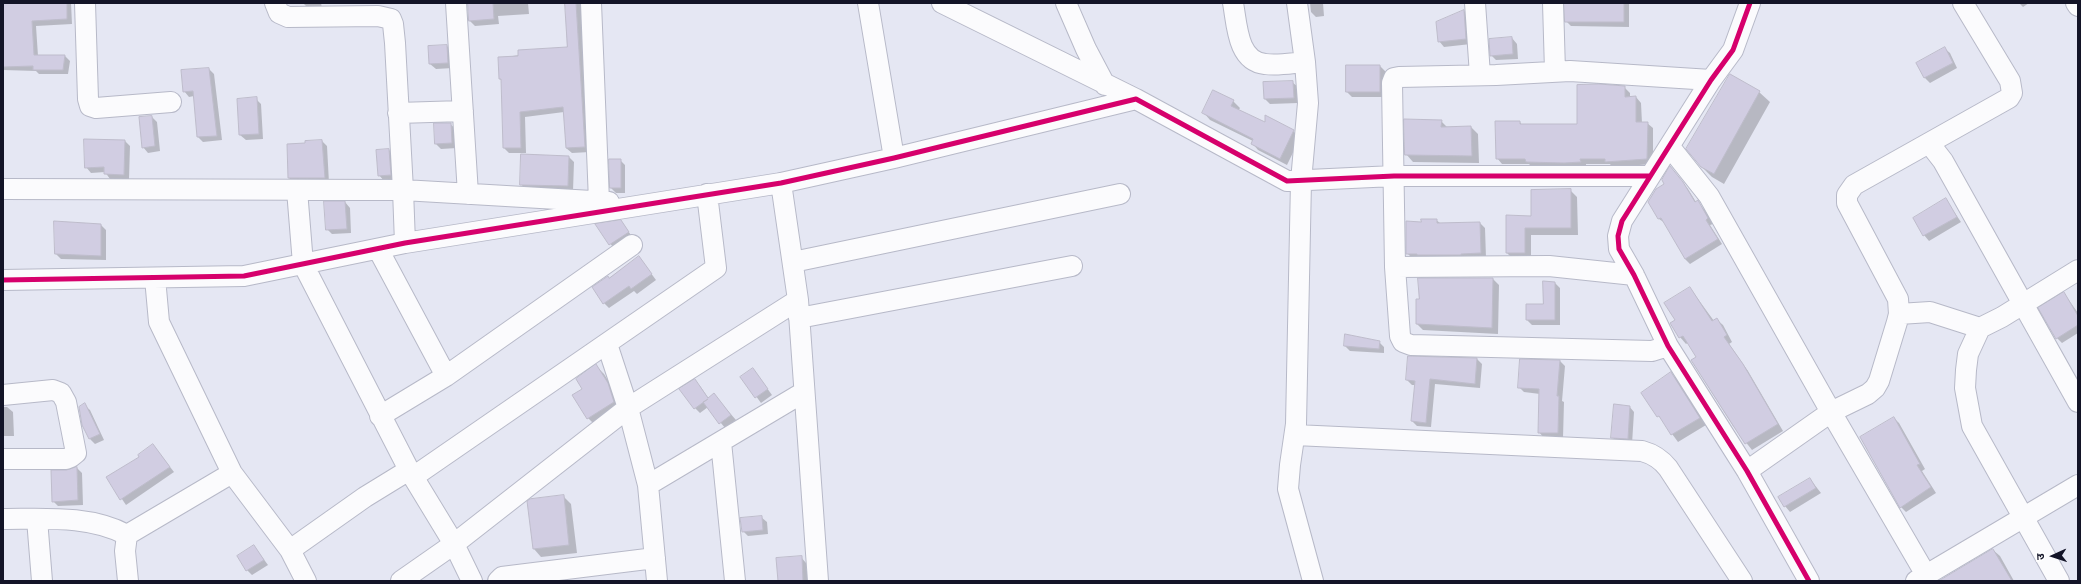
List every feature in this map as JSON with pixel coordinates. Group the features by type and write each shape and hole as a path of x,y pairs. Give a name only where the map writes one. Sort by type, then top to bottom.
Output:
{"street":[{"path":"85,3 88,99 90,106 96,108 171,102"},
{"path":"275,3 279,13 288,17 378,16 391,19 395,43 405,243"},
{"path":"456,3 468,194"},
{"path":"591,3 599,201"},
{"path":"868,3 894,158"},
{"path":"942,3 1105,85 1136,99 1287,181 1394,176 1650,176"},
{"path":"1066,3 1086,49 1105,85"},
{"path":"1233,3 1240,43 1243,51 1252,59 1264,64 1305,62"},
{"path":"1297,3 1305,62 1308,103 1301,181 1295,435 1288,489 1313,581"},
{"path":"1475,3 1480,75"},
{"path":"1553,3 1555,71"},
{"path":"1750,3 1733,50 1711,80 1622,221 1618,236 1619,249 1634,275 1668,346 1747,471 1809,581"},
{"path":"1747,471 1830,412 1868,394 1875,388 1879,381 1899,314 1898,298 1847,203 1847,195 1854,185 2006,100 2012,93 2010,81 1963,3"},
{"path":"1668,346 1652,351 1406,344 1400,336 1395,267 1391,90 1394,78 1555,71 1711,80"},
{"path":"3,280 244,276 405,243 781,183 894,158 1136,99"},
{"path":"398,113 463,111"},
{"path":"1929,143 1943,161 2078,402"},
{"path":"1670,147 1709,196 1921,578 2078,485"},
{"path":"781,183 793,262 798,309 818,581"},
{"path":"3,189 403,190 647,204"},
{"path":"297,190 303,264 380,416 411,474 454,544 472,581"},
{"path":"290,550 365,497 411,474 607,344 716,268 707,194"},
{"path":"793,262 1120,194"},
{"path":"380,416 446,376 632,245"},
{"path":"378,249 446,376"},
{"path":"401,581 454,544 628,408 798,309 1072,266"},
{"path":"1395,267 1549,266 1634,275"},
{"path":"2059,581 1972,426 1965,388 1968,354 1980,328 2078,270"},
{"path":"154,278 159,322 232,473 290,550 306,581"},
{"path":"1899,314 1930,312 1980,328"},
{"path":"607,344 628,408 648,485 657,581"},
{"path":"3,395 53,390 61,393 66,402 76,453 72,457 66,459 3,459"},
{"path":"648,485 804,392"},
{"path":"1295,435 1634,450 1649,452 1668,468 1742,581"},
{"path":"721,442 735,581"},
{"path":"128,581 125,543 127,536 232,473"},
{"path":"3,519 91,523 116,529 127,536"},
{"path":"37,520 42,581"},
{"path":"498,581 502,578 656,558"}],"building":[{"path":"3,3 67,3 67,19 32,21 34,55 65,55 63,70 33,70 33,66 3,67"},
{"path":"468,3 493,3 494,19 469,21"},
{"path":"565,3 576,3 585,147 566,148 563,107 520,112 521,148 503,148 501,79 499,79 498,57 518,56 518,50 567,47"},
{"path":"1564,3 1624,3 1624,22 1565,22"},
{"path":"1464,10 1466,39 1438,42 1436,22"},
{"path":"1512,37 1513,54 1490,56 1489,39"},
{"path":"447,45 448,63 429,64 428,46"},
{"path":"1945,47 1953,63 1924,78 1916,63"},
{"path":"1346,65 1380,65 1380,92 1346,92"},
{"path":"209,68 217,136 197,137 193,91 183,92 181,70"},
{"path":"1730,74 1760,91 1714,174 1701,167 1686,149"},
{"path":"1293,81 1294,98 1264,99 1263,82"},
{"path":"1599,84 1625,86 1625,97 1636,96 1636,122 1648,122 1647,159 1605,162 1605,159 1580,159 1581,162 1564,163 1526,162 1525,159 1496,159 1495,121 1520,121 1520,124 1577,124 1577,85"},
{"path":"1213,90 1234,100 1231,106 1265,122 1265,115 1294,130 1280,159 1251,144 1253,139 1202,113"},
{"path":"257,97 259,134 239,135 237,99"},
{"path":"152,116 155,146 142,148 139,117"},
{"path":"1404,119 1442,120 1441,127 1471,126 1472,156 1405,155"},
{"path":"434,123 451,123 452,143 435,144"},
{"path":"84,139 125,140 124,175 104,174 104,167 85,168"},
{"path":"322,140 325,178 288,178 287,144"},
{"path":"389,149 391,175 378,176 376,150"},
{"path":"521,154 569,156 568,186 520,185"},
{"path":"609,159 621,159 621,188 610,188"},
{"path":"1670,166 1683,182 1695,202 1698,200 1708,218 1706,220 1718,239 1685,259 1661,218 1658,219 1648,202 1656,189 1664,184 1662,180"},
{"path":"1571,189 1571,228 1525,228 1525,253 1506,253 1506,215 1531,216 1531,190"},
{"path":"1946,198 1957,217 1923,236 1913,218"},
{"path":"324,201 345,201 347,229 326,230"},
{"path":"1421,219 1437,219 1437,223 1480,222 1481,253 1461,255 1406,254 1406,221 1421,222"},
{"path":"621,220 629,232 609,245 595,224"},
{"path":"54,221 101,224 101,256 55,254"},
{"path":"639,256 652,274 631,289 629,286 603,304 592,287 608,276 609,278"},
{"path":"1418,278 1493,278 1492,328 1416,324 1416,299 1419,299"},
{"path":"1543,281 1555,282 1555,320 1526,320 1526,304 1543,304"},
{"path":"1690,287 1712,321 1717,318 1727,335 1724,337 1743,364 1778,424 1745,444 1691,360 1696,357 1683,336 1679,338 1670,323 1675,320 1664,303"},
{"path":"2064,292 2078,316 2078,325 2056,339 2038,308"},
{"path":"1345,334 1380,341 1379,349 1344,346"},
{"path":"1408,356 1477,358 1475,384 1430,379 1426,423 1411,421 1415,381 1406,380"},
{"path":"1520,359 1560,360 1557,396 1559,396 1558,433 1538,433 1539,389 1518,388"},
{"path":"596,364 608,383 614,402 587,419 572,395 582,389 576,379"},
{"path":"753,368 768,389 755,398 740,377"},
{"path":"1671,372 1700,418 1671,435 1659,416 1657,417 1641,393"},
{"path":"695,379 708,398 714,393 731,415 719,424 703,402 694,409 679,389"},
{"path":"85,403 100,434 89,439 82,425 79,407"},
{"path":"1614,404 1630,406 1628,439 1611,438"},
{"path":"1894,417 1920,464 1917,465 1931,487 1900,508 1860,437"},
{"path":"153,444 170,467 120,500 106,477 139,457 138,455"},
{"path":"77,467 78,500 52,502 51,470 66,470"},
{"path":"1810,478 1816,488 1784,507 1778,497"},
{"path":"564,495 569,545 533,549 527,501 530,499"},
{"path":"762,516 763,530 742,532 740,518"},
{"path":"254,545 264,560 246,571 237,556"},
{"path":"1993,549 2012,581 1939,581"},
{"path":"802,556 803,581 778,581 776,558"}],"cycle path":[{"path":"1750,3 1733,50 1711,80 1622,221 1618,236 1619,249 1634,275 1668,346 1747,471 1809,581"},
{"path":"3,280 244,276 405,243 781,183 894,158 1136,99 1287,181 1394,176 1650,176"}]}
